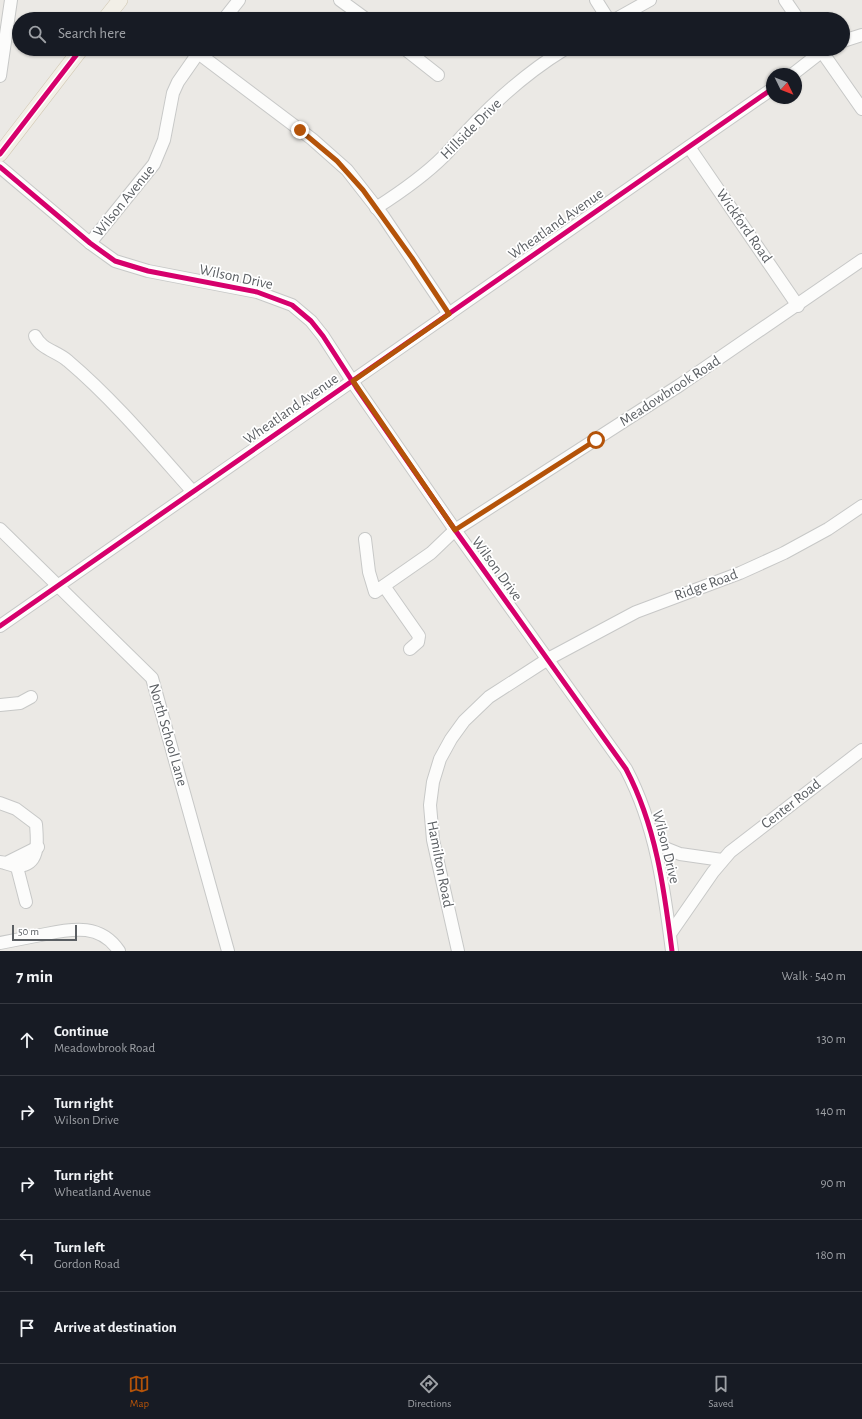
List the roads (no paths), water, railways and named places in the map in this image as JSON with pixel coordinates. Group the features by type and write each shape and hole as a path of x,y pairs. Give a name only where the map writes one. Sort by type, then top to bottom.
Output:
{"main road":[{"path":"110,12 120,0"},
{"path":"0,154 76,56"}],"street":[{"path":"0,76 11,0"},
{"path":"229,12 238,0"},
{"path":"340,0 356,12"},
{"path":"596,0 604,12"},
{"path":"629,12 650,0"},
{"path":"785,0 793,12"},
{"path":"850,38 862,35"},
{"name":"Wilson Avenue","path":"90,243 154,164 164,140 173,93 178,82 196,56"},
{"path":"206,56 312,139 347,170 376,208 449,314"},
{"path":"414,56 438,75"},
{"name":"Hillside Drive","path":"376,208 407,188 427,172 512,88 538,66 554,56"},
{"path":"802,68 817,56"},
{"path":"826,56 862,109"},
{"name":"Wheatland Avenue","path":"0,626 766,93"},
{"name":"Wickford Road","path":"689,147 798,306"},
{"name":"Wilson Drive","path":"0,167 90,243 115,261 127,266 257,292 292,305 324,336 455,530 626,769 643,805 655,844 664,885 672,951"},
{"name":"Meadowbrook Road","path":"384,586 431,553 455,530 680,385 798,306 833,279 862,260"},
{"path":"35,336 38,343 66,359 116,406 193,492"},
{"name":"Ridge Road","path":"548,659 636,612 740,573 784,553 828,529 862,506"},
{"name":"North School Lane","path":"0,529 147,672 155,684 228,951"},
{"path":"365,540 369,572 375,592 384,586 419,636 418,642 410,650"},
{"name":"Hamilton Road","path":"458,951 431,829 431,793 436,770 450,739 472,712 498,690 548,659"},
{"path":"0,705 20,703 31,697"},
{"name":"Center Road","path":"670,934 722,860 738,845 862,750"},
{"path":"0,803 16,809 36,824 38,847 8,864 26,902"},
{"path":"655,844 680,854 722,860"},
{"path":"0,943 77,928 94,930 113,944 119,951"}]}
